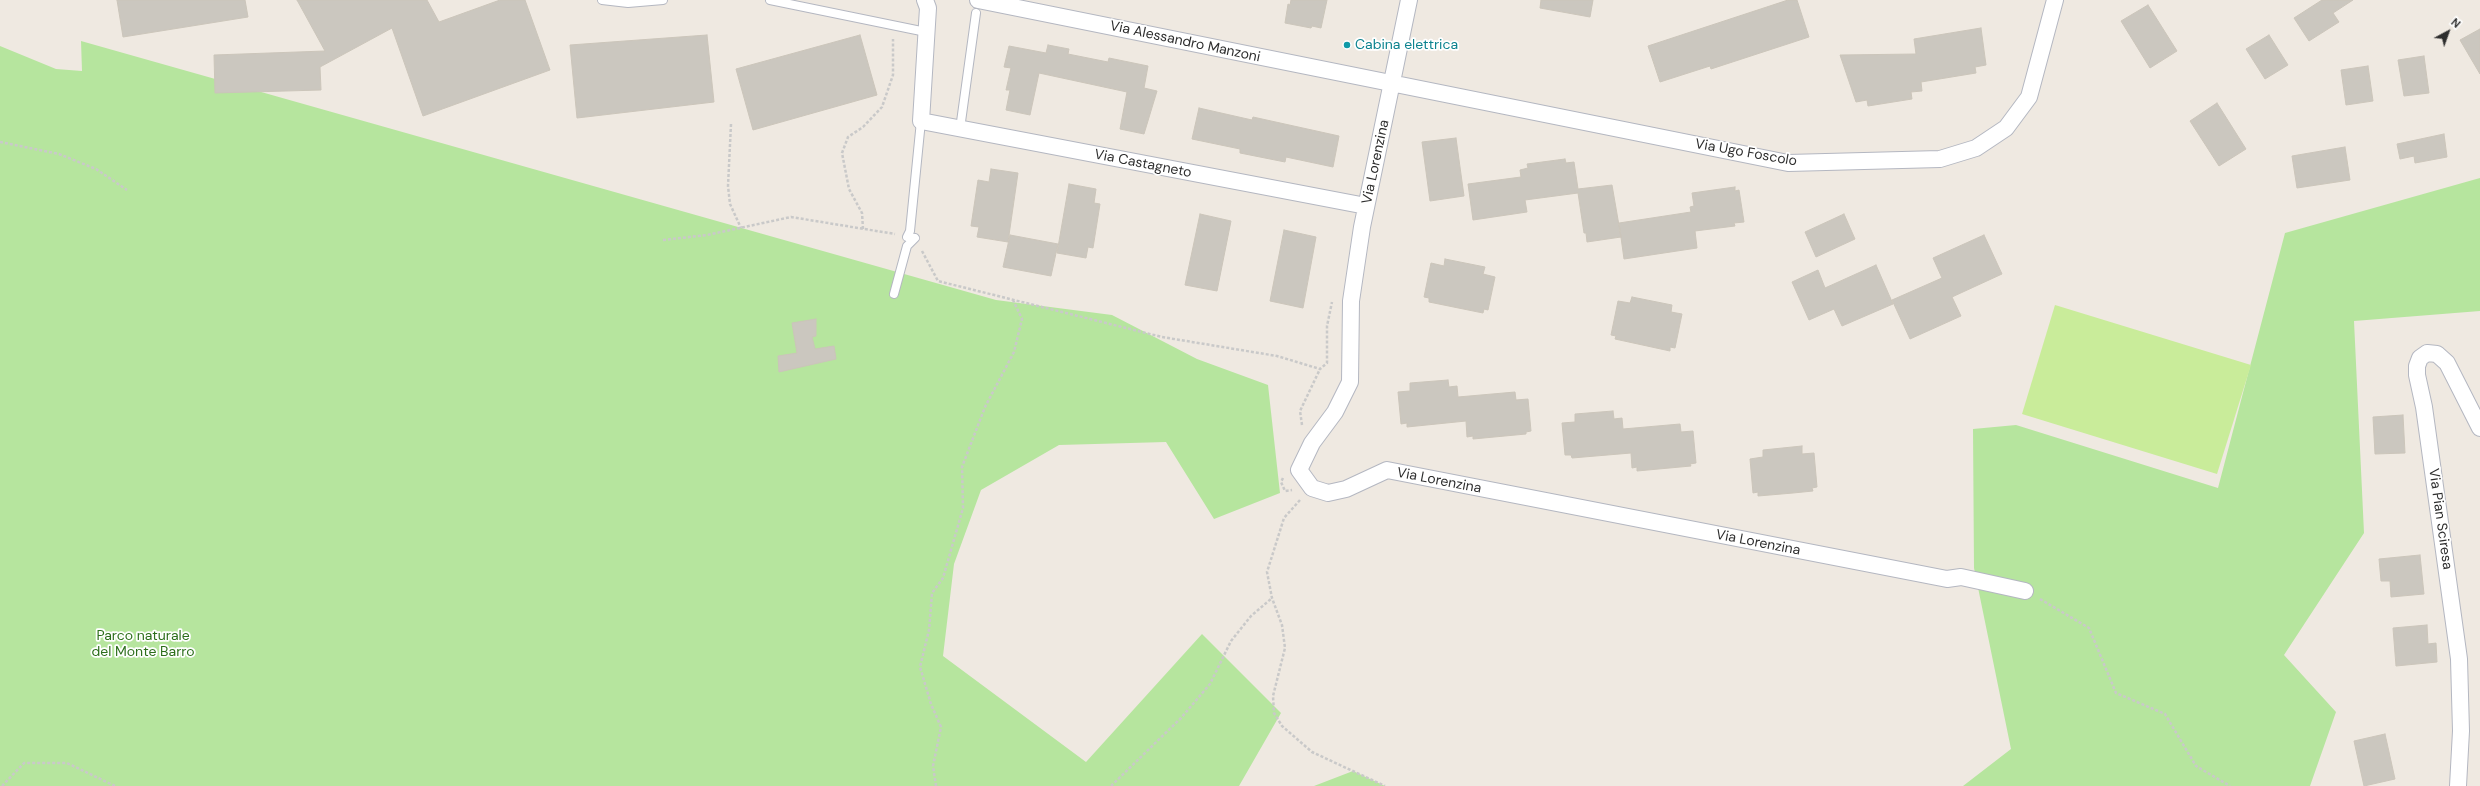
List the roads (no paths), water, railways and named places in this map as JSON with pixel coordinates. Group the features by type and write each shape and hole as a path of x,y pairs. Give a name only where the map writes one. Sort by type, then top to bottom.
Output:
{"street":[{"path":"921,121 928,8 925,0"},
{"name":"Via Lorenzina","path":"1409,0 1366,206 1351,301 1350,382 1335,412 1312,443 1299,470 1312,488 1328,493 1346,489 1387,470 1947,580 1961,577 2026,591"},
{"name":"Via Ugo Foscolo","path":"1392,84 1788,163 1940,159 1976,148 2006,128 2029,97 2055,0"},
{"name":"Via Alessandro Manzoni","path":"977,7 1392,84"},
{"name":"Via Castagneto","path":"921,121 1366,206"},
{"name":"Via Pian Sciresa","path":"2458,786 2461,731 2459,659 2424,407 2417,375 2417,366 2420,358 2427,353 2437,354 2447,363 2480,428"}],"lane":[{"path":"602,0 628,3 663,0"},
{"path":"770,0 926,32"},
{"path":"960,129 977,7"},
{"path":"894,294 907,246 915,238 906,236 910,231 921,121"}],"place":[{"name":"Cabina elettrica","path":"1347,45"}],"park label":[{"name":"Parco naturale del Monte Barro","path":"143,644"}]}
